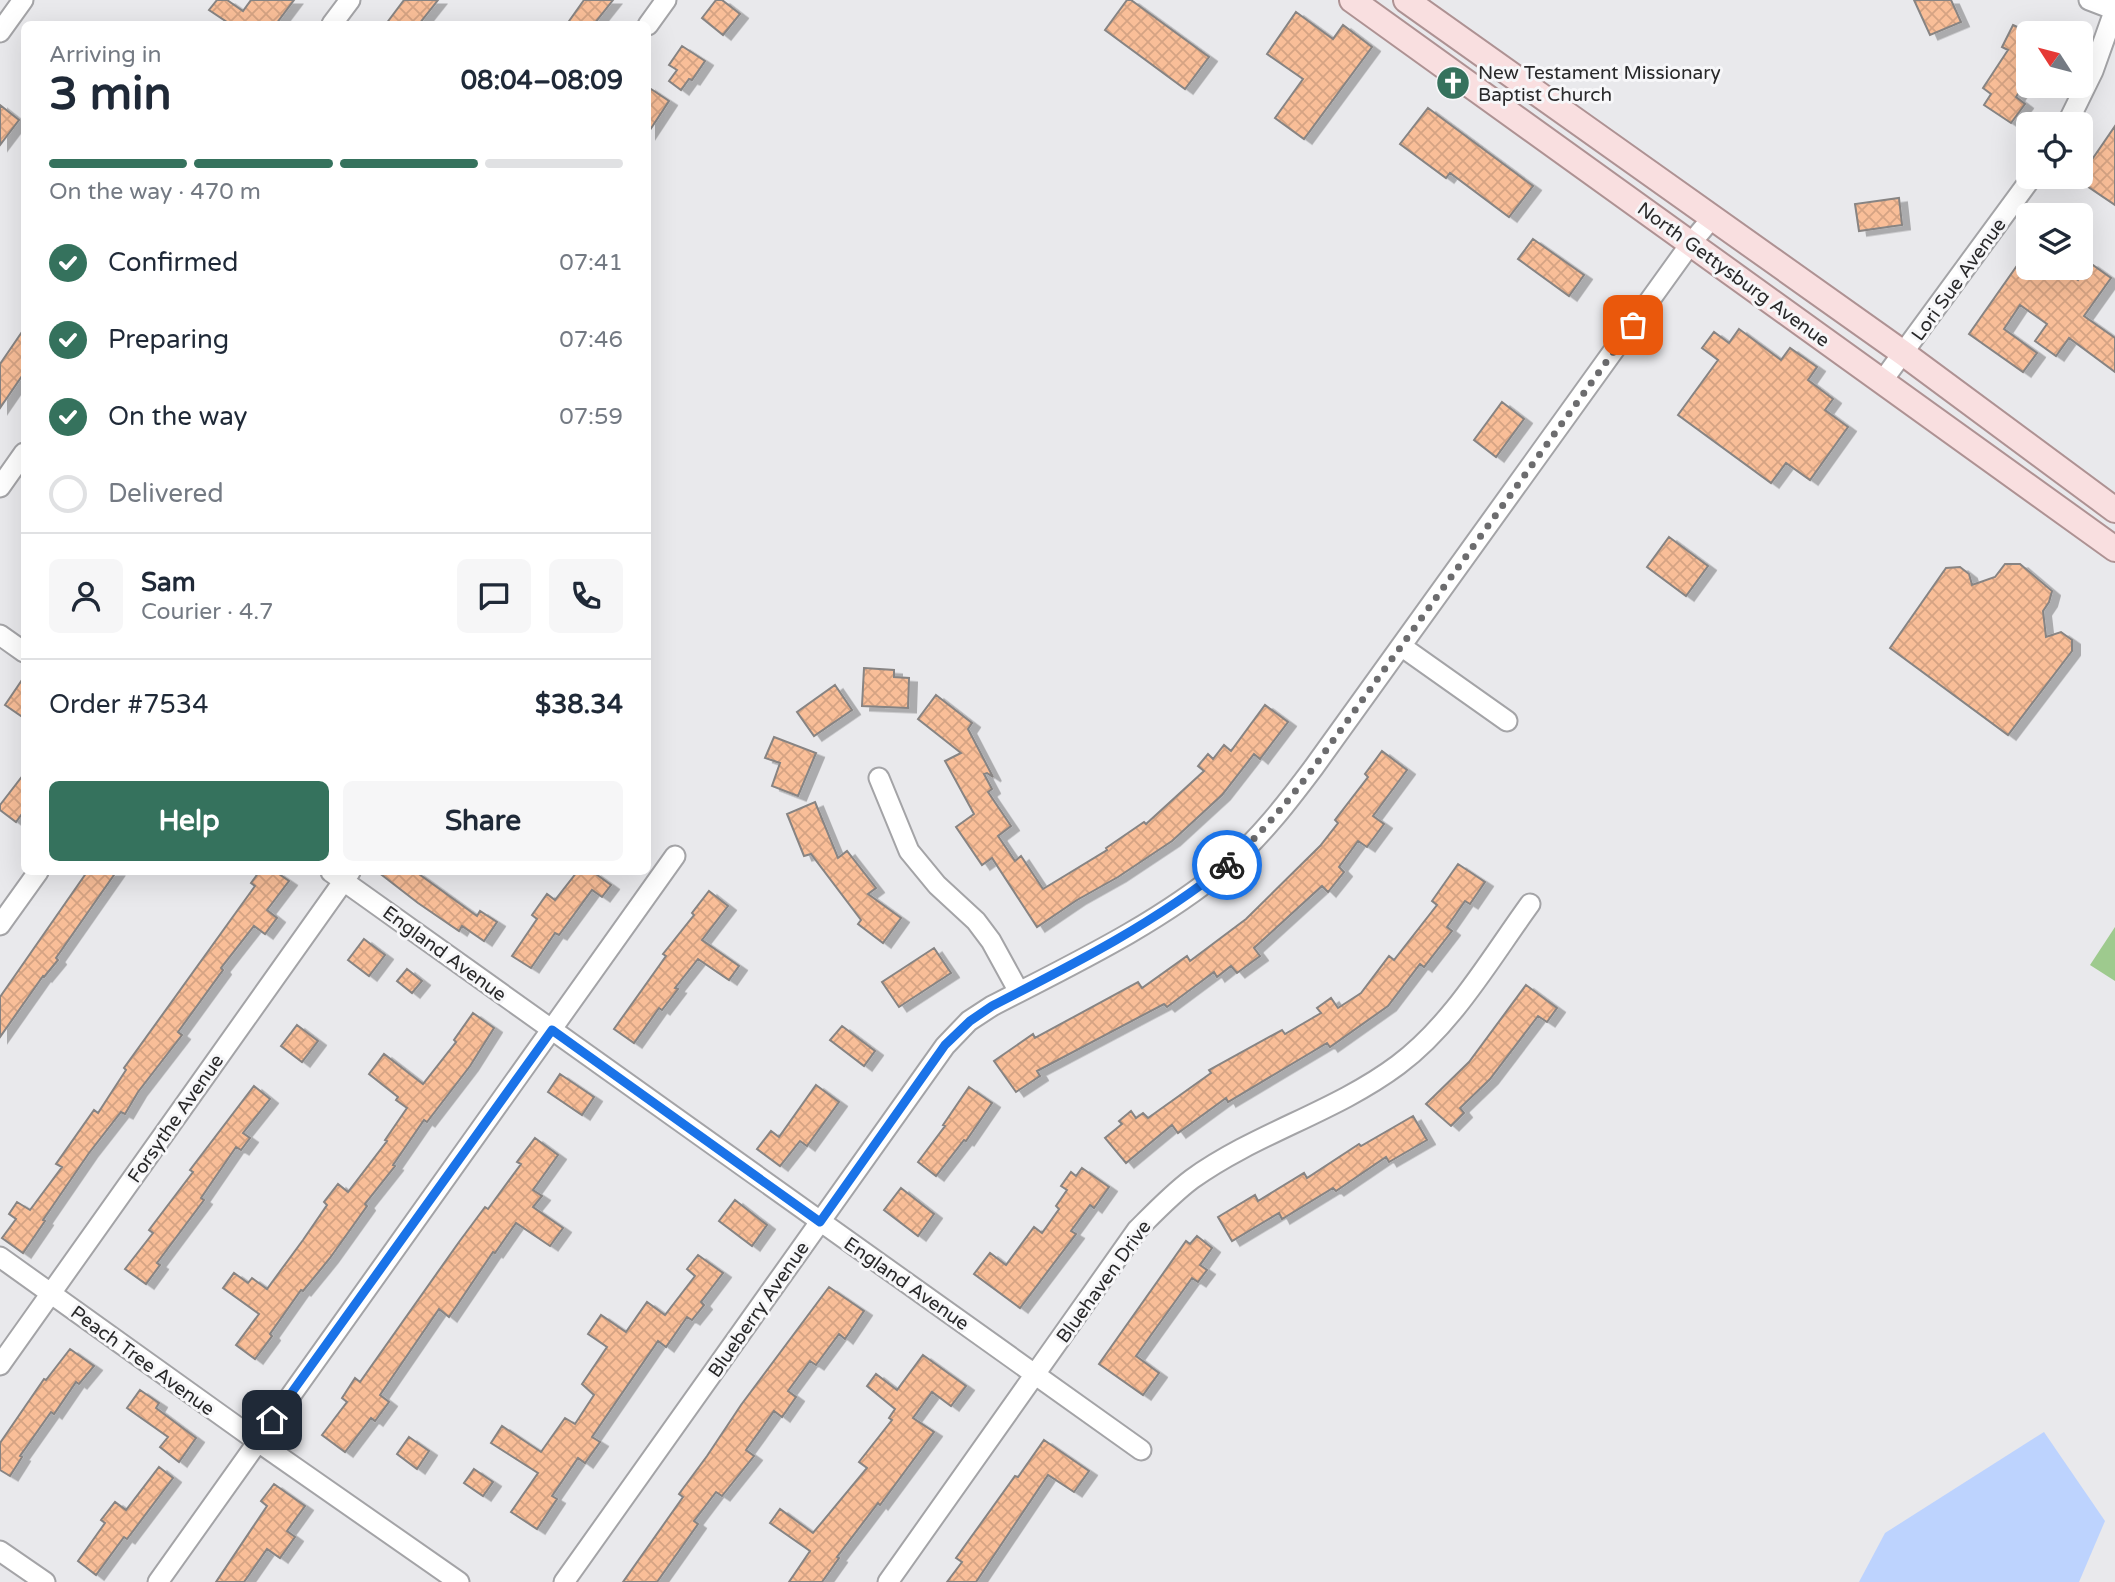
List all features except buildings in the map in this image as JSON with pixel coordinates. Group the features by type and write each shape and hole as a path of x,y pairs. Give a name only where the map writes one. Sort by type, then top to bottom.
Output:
{"main road":[{"name":"North Gettysburg Avenue","path":"1352,0 2115,549"},
{"name":"North Gettysburg Avenue","path":"1406,0 1903,353 2115,510"},
{"path":"1513,115 1532,89"},
{"path":"1567,154 1586,128"}],"street":[{"path":"0,32 23,0"},
{"path":"334,21 350,0"},
{"path":"651,21 666,0"},
{"path":"2073,112 2093,71 2115,10 2089,0"},
{"name":"Lori Sue Avenue","path":"1883,380 2023,189"},
{"name":"Blueberry Avenue","path":"564,1582 945,1045 970,1021 992,1006 1152,921 1227,866 1255,839 1281,810 1691,243 1712,218"},
{"path":"0,487 21,457"},
{"path":"0,635 21,650"},
{"path":"1401,646 1507,721"},
{"path":"879,778 909,851 937,885 976,921 991,941 1020,992"},
{"path":"158,1582 675,856"},
{"path":"0,925 36,875"},
{"name":"Forsythe Avenue","path":"0,1365 340,875"},
{"name":"England Avenue","path":"342,875 552,1030 1141,1450"},
{"name":"Bluehaven Drive","path":"888,1582 1138,1230 1167,1199 1204,1171 1370,1084 1399,1064 1425,1042 1450,1014 1530,904"},
{"name":"Peach Tree Avenue","path":"0,1257 459,1582"},
{"path":"0,1551 45,1582"}],"green space":[{"path":"2115,927 2115,981 2090,965"}],"water":[{"path":"2044,1432 2105,1521 2079,1582 1859,1582 1885,1533"}],"way so far":[{"path":"1227,865 1281,810 1314,767 1633,325"}],"place":[{"name":"New Testament Missionary Baptist Church","path":"1453,83"}],"route":[{"path":"272,1420 552,1030 820,1222 945,1045 970,1021 992,1006 1152,921 1188,897 1227,865"}]}
